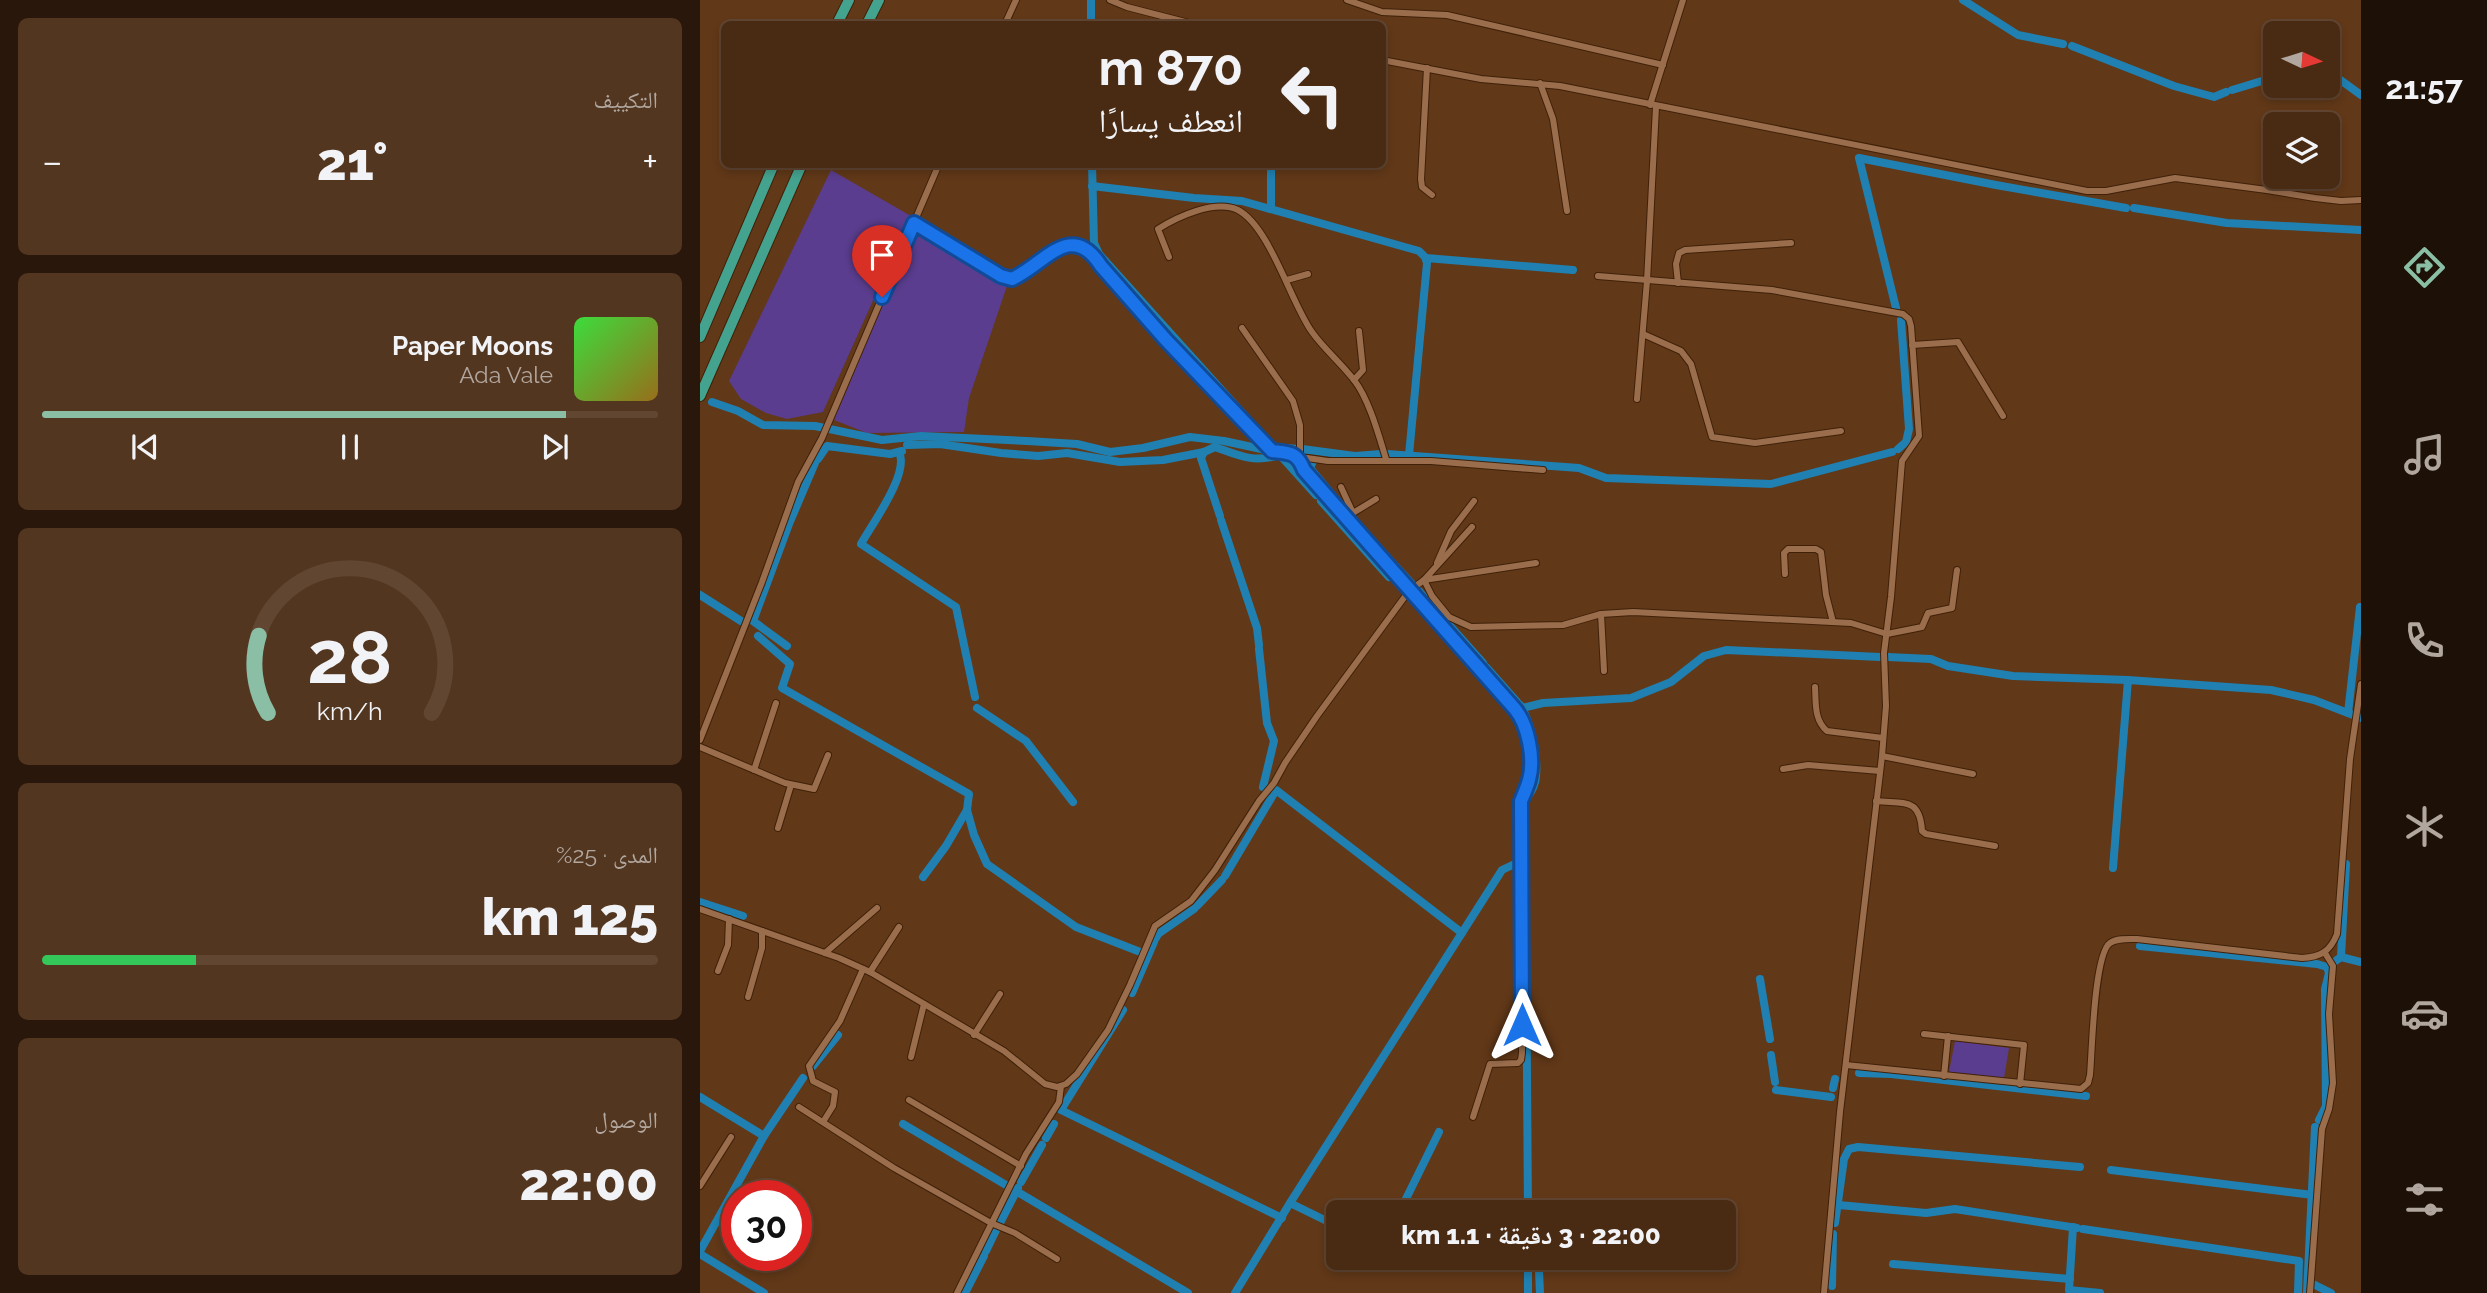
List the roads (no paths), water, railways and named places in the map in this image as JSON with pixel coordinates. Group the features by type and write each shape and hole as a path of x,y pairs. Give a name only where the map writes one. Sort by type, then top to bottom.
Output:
{"highway":[{"path":"838,21 849,0"},
{"path":"868,21 879,0"},
{"path":"700,337 772,168"},
{"path":"700,396 800,168"}],"street":[{"path":"1006,21 1016,0"},
{"path":"1110,0 1181,21"},
{"path":"1347,0 1382,12 1447,15 1663,65"},
{"path":"1637,399 1647,281 1653,106 1683,0"},
{"path":"1386,61 1481,79 1540,83 2087,191 2106,191 2175,178 2328,200 2361,200"},
{"path":"1427,68 1421,179 1422,187 1432,195"},
{"path":"1540,83 1553,119 1567,211"},
{"path":"700,740 762,583 798,482 821,438 937,168"},
{"path":"1169,257 1158,229 1175,218 1200,209 1235,208 1250,218 1287,280 1310,330 1354,380 1386,459"},
{"path":"914,223 1001,276 1012,279 1062,247 1073,244 1084,246 1166,340 1272,451 1292,454 1300,459"},
{"path":"1678,283 1676,264 1679,253 1685,250 1791,243"},
{"path":"1287,280 1308,274"},
{"path":"1598,276 1772,290 1903,314 1909,319 1911,326 1919,436 1902,461 1884,653 1886,705 1882,756 1846,1065 1824,1293"},
{"path":"1242,328 1293,401 1300,425 1300,459 1304,470 1515,709 1526,727 1531,767 1530,778 1521,801 1522,1053 1518,1063 1490,1064 1473,1117"},
{"path":"1354,380 1363,370 1359,331"},
{"path":"1643,334 1681,351 1691,363 1712,438 1755,443 1841,431"},
{"path":"1912,345 1958,342 2003,416"},
{"path":"1304,470 1307,458 1328,461 1386,459 1543,470"},
{"path":"1341,487 1353,513"},
{"path":"1348,521 1353,513 1376,499"},
{"path":"1435,568 1451,531 1474,501"},
{"path":"957,1293 1039,1131 1059,1102 1061,1086 1076,1074 1108,1030 1155,926 1191,901 1215,870 1317,716 1409,591 1424,580 1472,527"},
{"path":"1785,574 1784,553 1787,549 1816,548 1821,552 1826,595 1833,622"},
{"path":"1424,580 1438,580 1536,563"},
{"path":"1424,580 1432,596 1449,617 1471,627 1563,625 1601,614 1633,612 1858,624 1887,634 1922,627 1928,613 1952,608 1957,570"},
{"path":"1601,614 1604,671"},
{"path":"1846,1065 2081,1089 2088,1083 2090,1075 2099,970 2104,952 2110,943 2122,939 2137,939 2302,958 2325,953 2337,934 2350,759 2361,684"},
{"path":"1815,687 1818,718 1826,731 1883,738"},
{"path":"754,770 776,703"},
{"path":"700,747 791,785 814,789 828,755"},
{"path":"1882,756 1973,774"},
{"path":"1783,769 1808,765 1880,771"},
{"path":"778,828 791,785"},
{"path":"1876,801 1917,808 1922,831 1926,834 1995,846"},
{"path":"825,953 877,908"},
{"path":"700,909 867,970 1004,1051 1045,1084 1061,1086"},
{"path":"718,971 728,945 729,919"},
{"path":"823,1122 833,1106 835,1091 813,1081 809,1066 840,1021 867,970 899,928"},
{"path":"748,997 762,948 762,931"},
{"path":"2310,1293 2322,1129 2329,1109 2333,1083 2329,1014 2333,966 2325,953"},
{"path":"974,1035 1000,994"},
{"path":"911,1057 924,1004"},
{"path":"1924,1034 2024,1045 2020,1084"},
{"path":"1944,1076 1948,1036"},
{"path":"909,1100 1021,1166"},
{"path":"799,1107 894,1168 991,1223 1015,1233 1057,1259"},
{"path":"700,1186 731,1137"}],"waterway":[{"path":"1091,0 1091,21"},
{"path":"1963,0 2018,35 2063,44"},
{"path":"2072,46 2174,86 2214,97 2226,92"},
{"path":"2340,80 2361,95"},
{"path":"2232,90 2263,81"},
{"path":"1896,308 1859,158 2126,208"},
{"path":"1092,168 1094,243 1099,254 1273,447 1298,449"},
{"path":"1271,168 1271,209"},
{"path":"1092,186 1242,201 1419,251 1427,263 1409,455"},
{"path":"2134,208 2227,223 2361,230"},
{"path":"1426,258 1573,270"},
{"path":"1898,449 1906,442 1909,429 1901,320"},
{"path":"712,402 738,411 763,425 815,426 882,440 921,436 1027,441 1077,444 1110,452 1143,448 1190,437 1266,450"},
{"path":"907,445 940,444 1038,456 1067,453 1120,462 1163,460 1204,452 1215,447 1239,456 1254,458 1280,455 1316,495"},
{"path":"818,459 827,446 890,454 902,451"},
{"path":"1302,449 1355,456 1381,454"},
{"path":"899,452 901,461 895,485 861,544 956,607 975,697"},
{"path":"1204,452 1201,458 1220,516"},
{"path":"1387,454 1579,468 1606,478 1771,484 1892,452"},
{"path":"1313,461 1310,468 1349,515"},
{"path":"787,646 753,621 815,463"},
{"path":"1321,501 1389,577"},
{"path":"1221,520 1257,628 1259,645"},
{"path":"1353,520 1412,584"},
{"path":"1417,589 1483,663"},
{"path":"700,595 741,621"},
{"path":"2348,713 2360,607"},
{"path":"758,636 790,664 782,688 969,794 967,810 974,835 987,864 1076,927 1148,955"},
{"path":"1259,649 1267,723 1274,741 1263,787"},
{"path":"1522,708 1543,703 1631,698 1671,682 1704,656 1726,650 1880,657"},
{"path":"1888,657 1931,659 1948,666 2013,676 2128,680 2271,690 2314,700 2361,718"},
{"path":"1486,667 1517,702"},
{"path":"2113,868 2128,680"},
{"path":"1520,705 1535,749 1536,768 1535,783 1525,801 1528,1200"},
{"path":"977,708 1026,741 1073,802"},
{"path":"1225,876 1276,790 1462,933"},
{"path":"923,877 946,846 967,810"},
{"path":"1326,1221 1290,1203 1502,870 1525,859"},
{"path":"2327,967 2341,957 2346,864"},
{"path":"1197,906 1222,880"},
{"path":"700,902 743,916"},
{"path":"1156,938 1194,909"},
{"path":"1132,993 1154,942"},
{"path":"2140,946 2327,967 2326,1106 2319,1120"},
{"path":"2341,957 2361,962"},
{"path":"1760,979 1770,1039"},
{"path":"1123,1010 1061,1110 1282,1218"},
{"path":"813,1066 838,1035"},
{"path":"1771,1055 1775,1082"},
{"path":"1859,1073 1891,1074 2086,1096"},
{"path":"700,1251 764,1136 803,1078"},
{"path":"1833,1088 1835,1079"},
{"path":"1776,1090 1831,1097"},
{"path":"700,1097 764,1136"},
{"path":"903,1124 1188,1293"},
{"path":"1046,1138 1054,1124"},
{"path":"2307,1293 2315,1127"},
{"path":"1405,1200 1439,1132"},
{"path":"1021,1182 1042,1145"},
{"path":"1835,1223 1844,1159 1849,1149 1858,1147 2080,1167"},
{"path":"2111,1170 2313,1195"},
{"path":"1000,1223 1018,1188"},
{"path":"1235,1293 1290,1203"},
{"path":"1839,1205 1926,1213 1955,1209 2077,1228"},
{"path":"986,1251 998,1226"},
{"path":"2073,1227 2069,1290 2100,1293"},
{"path":"2083,1229 2299,1261 2298,1293"},
{"path":"1832,1286 1833,1234"},
{"path":"700,1254 764,1293"},
{"path":"965,1293 984,1256"},
{"path":"1893,1264 2070,1279"},
{"path":"1528,1270 1528,1293"},
{"path":"1539,1271 1540,1293"},
{"path":"2313,1284 2331,1293"}]}
